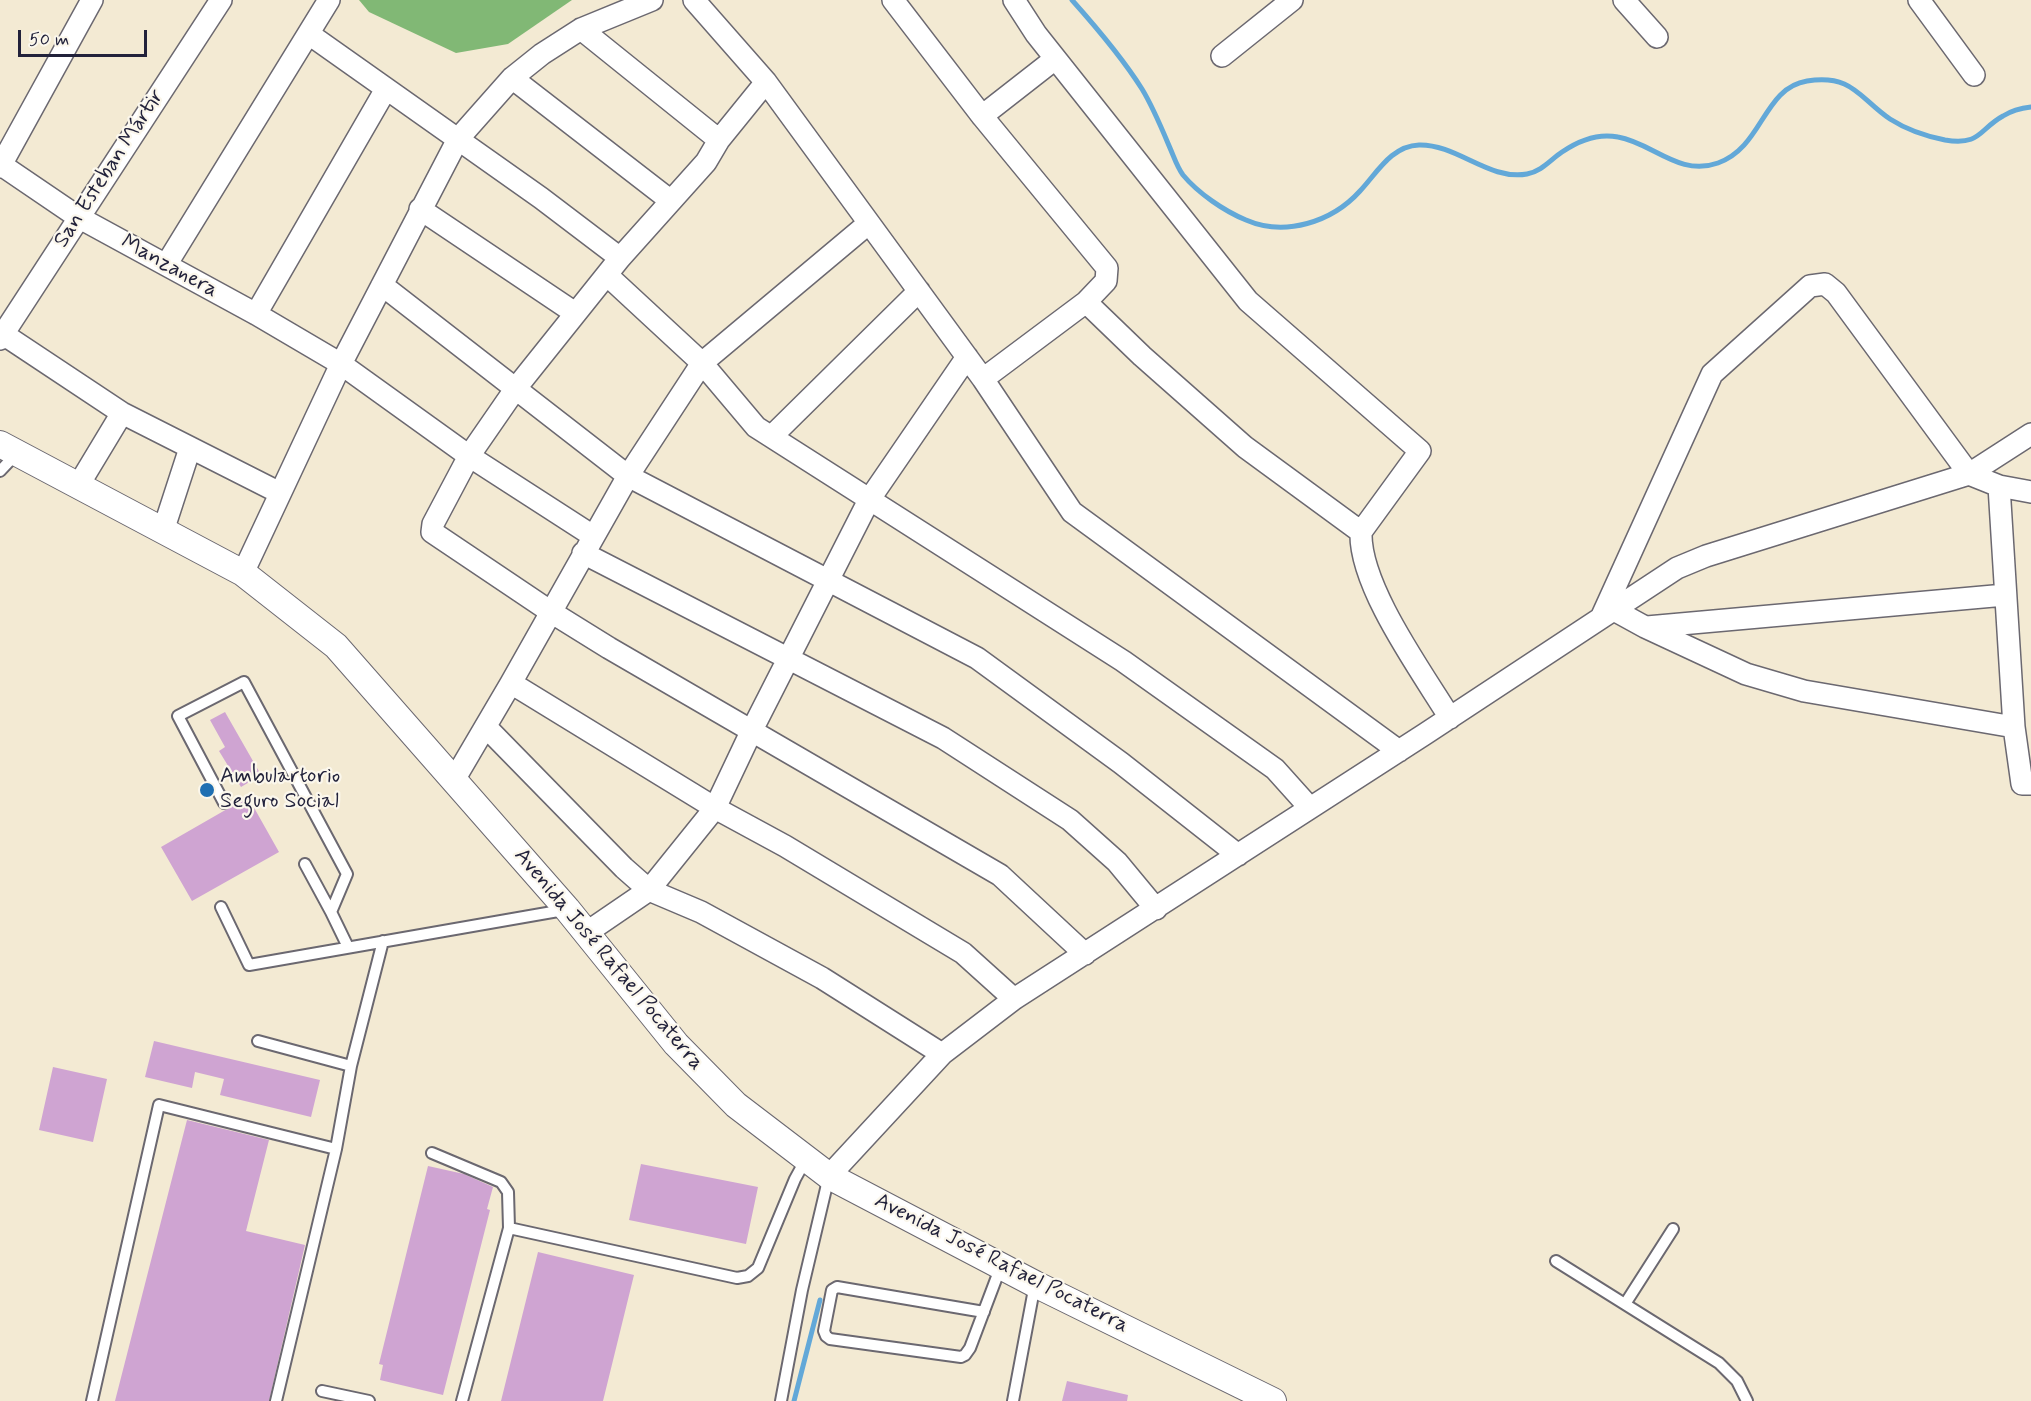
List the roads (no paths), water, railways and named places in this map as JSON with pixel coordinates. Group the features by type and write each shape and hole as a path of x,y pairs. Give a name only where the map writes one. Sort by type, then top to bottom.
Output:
{"street":[{"path":"0,165 92,0"},
{"name":"San Esteban Mártir","path":"1,337 221,0"},
{"path":"166,265 329,0"},
{"path":"243,573 341,364 420,208 458,139 512,78 542,54 581,29 652,0"},
{"path":"694,0 766,82 968,357 1072,512 1399,751"},
{"path":"893,0 982,116 1107,268 1106,281 1086,302 983,379"},
{"path":"1014,0 1055,59 1248,301 1420,450 1361,532 1360,547 1382,607 1450,718"},
{"path":"1222,56 1292,0"},
{"path":"1623,0 1658,38"},
{"path":"1919,0 1974,75"},
{"path":"581,29 719,140"},
{"path":"309,34 541,198 620,258"},
{"path":"982,116 1055,59"},
{"path":"512,78 671,201"},
{"path":"766,82 719,140 706,162 620,258 608,276 575,313 516,388 469,456 433,524 432,532 551,612 1000,875 1084,954"},
{"path":"256,314 386,90"},
{"name":"Manzanera","path":"0,165 78,217 256,314 341,364 588,544 788,658 943,738 1070,820 1117,862 1156,909"},
{"path":"420,208 575,313"},
{"path":"454,780 628,476 702,363 869,223"},
{"path":"608,276 702,363 756,427 1123,661 1275,769 1310,808"},
{"path":"1607,614 1712,374 1810,286 1825,284 1836,293 1969,474 2000,486 2031,492"},
{"path":"382,285 628,476 977,658 1121,763 1238,855"},
{"path":"772,436 919,291"},
{"path":"1086,302 1142,357 1245,447 1361,532"},
{"path":"1,337 122,414 280,493"},
{"path":"586,933 649,890 715,808 869,500 968,357"},
{"path":"78,486 122,414"},
{"path":"829,1176 942,1054 1014,999 1450,718 1677,568 1706,556 1969,474 2031,434"},
{"path":"163,531 190,448"},
{"name":"Avenida José Rafael Pocaterra","path":"6,456 78,486 243,573 336,646 567,909 676,1044 736,1105 806,1159 829,1176 1035,1284 1273,1401"},
{"path":"2000,486 2014,727 2022,784 2031,784"},
{"path":"1645,627 2005,596"},
{"path":"1607,614 1645,627 1746,674 1804,692 2014,727"},
{"path":"511,683 715,808 785,846 963,953 1014,999"},
{"path":"486,726 624,868 649,890 701,912 822,978 942,1054"}],"lane":[{"path":"224,803 178,716 244,682 347,874 331,912"},
{"path":"305,864 348,947"},
{"path":"221,907 249,965 567,909"},
{"path":"276,1401 336,1149 351,1066 383,941"},
{"path":"258,1041 351,1066"},
{"path":"92,1401 159,1105 336,1149"},
{"path":"432,1153 501,1182 508,1192 508,1228 462,1401"},
{"path":"508,1228 737,1278 748,1276 758,1268 795,1179 806,1159"},
{"path":"781,1401 802,1290 829,1176"},
{"path":"1625,1304 1673,1229"},
{"path":"1557,1261 1719,1363 1737,1381 1748,1401"},
{"path":"984,1312 837,1287 832,1290 824,1331 830,1339 961,1357 970,1348 984,1312 1001,1266"},
{"path":"1013,1401 1035,1284"},
{"path":"322,1391 369,1401"}],"waterway":[{"path":"1072,0 1118,54 1142,89 1177,165 1189,182 1229,212 1261,225 1276,227 1307,223 1336,211 1349,202 1393,155 1400,150 1419,145 1447,150 1486,168 1513,175 1532,173 1575,144 1603,136 1631,140 1678,163 1691,166 1718,163 1733,155 1745,144 1781,95 1792,86 1807,81 1823,80 1845,84 1896,123 1930,137 1945,140 1966,141 1979,135 2006,114 2031,107"},
{"path":"794,1401 820,1300"}],"place":[{"name":"Ambulartorio Seguro Social","path":"207,790"}]}
